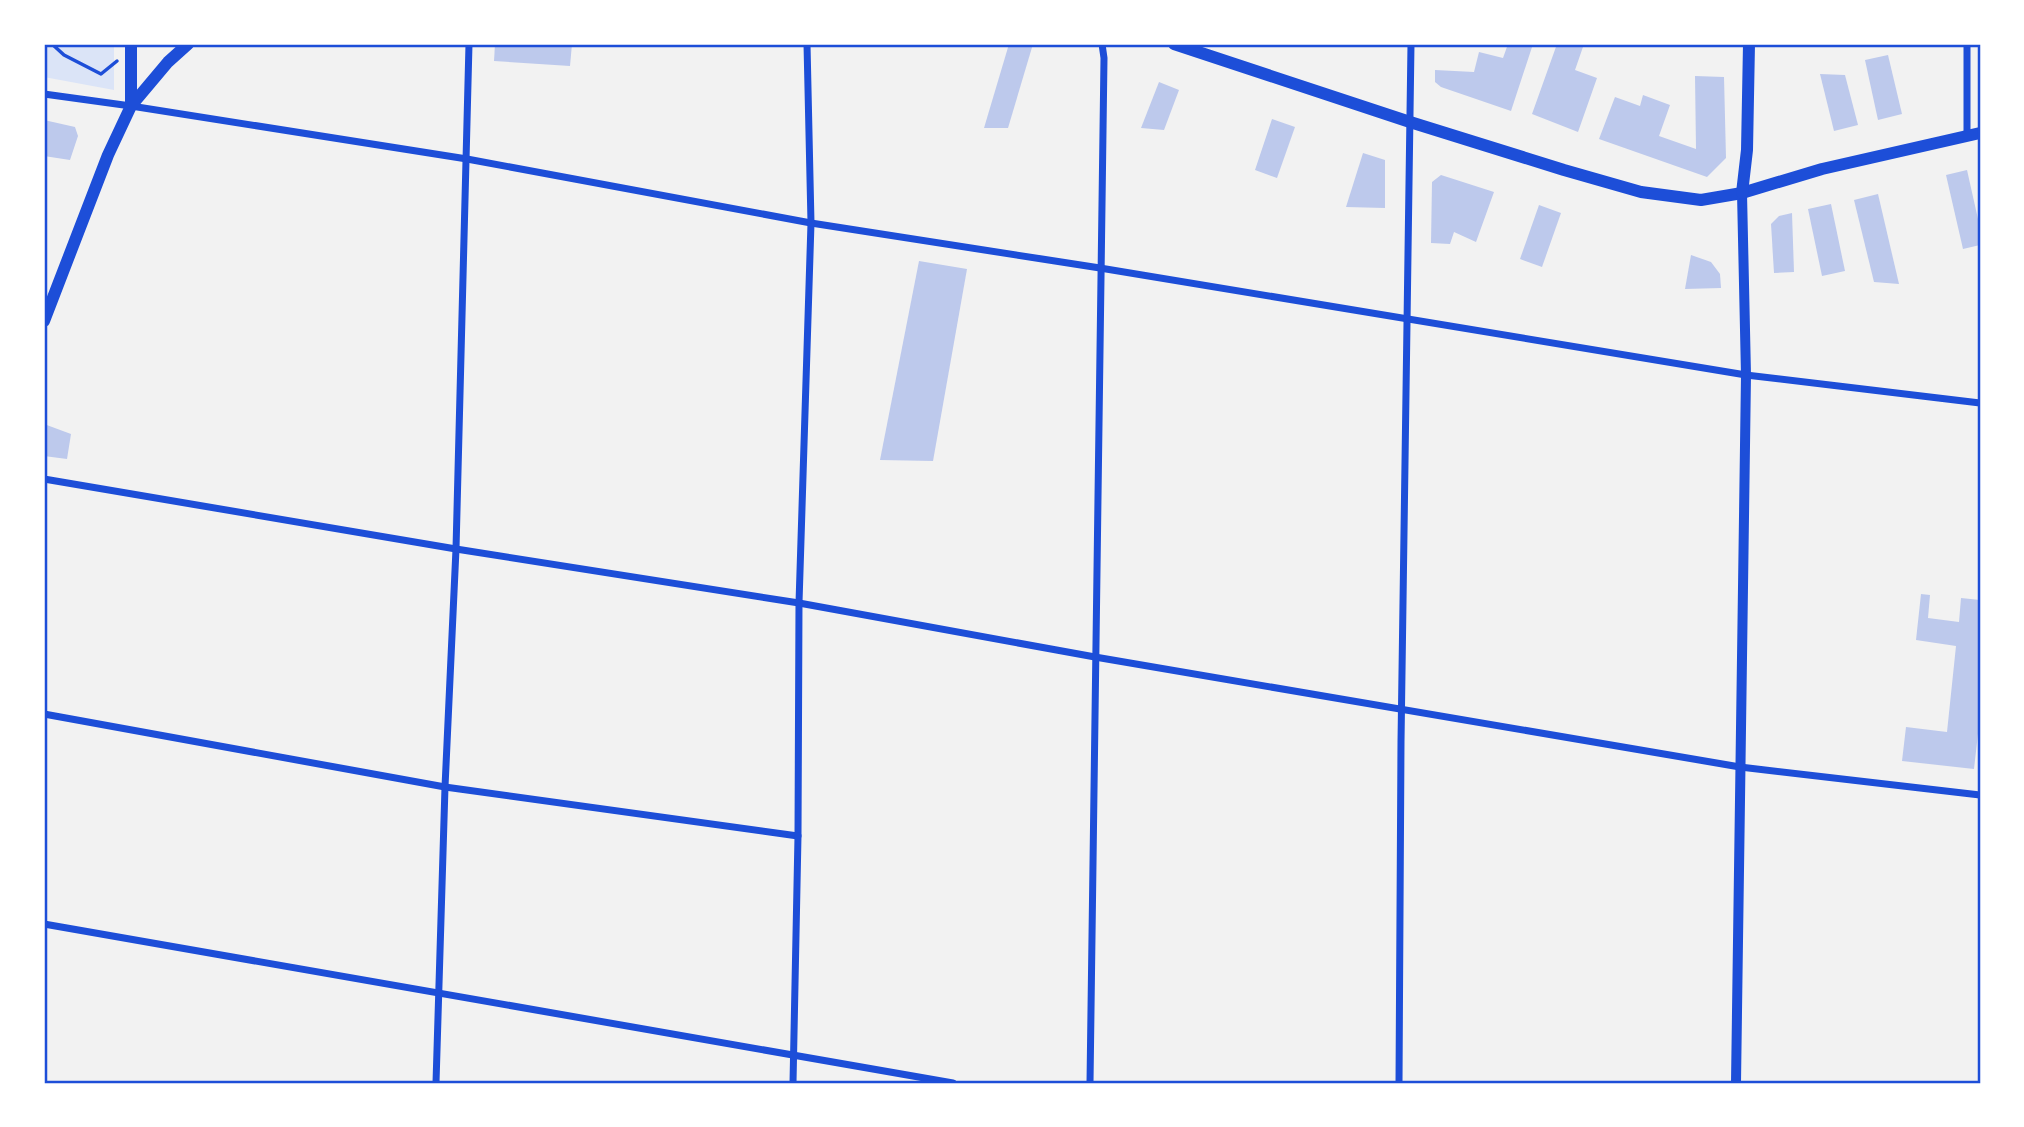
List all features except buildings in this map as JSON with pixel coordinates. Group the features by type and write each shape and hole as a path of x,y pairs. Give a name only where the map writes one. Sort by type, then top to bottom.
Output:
{"main road":[{"path":"44,321 108,155 131,106 149,83 188,44"},
{"path":"1174,44 1410,122 1641,192 1701,200 1742,193 1822,169 1980,133"},
{"path":"1742,193 1747,150 1749,44"},
{"path":"131,106 132,48"}],"street":[{"path":"436,1083 456,549 469,44"},
{"path":"793,1083 799,603 811,223 807,44"},
{"path":"1090,1083 1104,58 1102,44"},
{"path":"1399,1083 1410,44"},
{"path":"1967,44 1967,136"},
{"path":"44,94 467,159 811,223 1746,375 1980,403"},
{"path":"1736,1083 1746,375 1742,193"},
{"path":"44,479 456,549 799,603 1095,657 1740,767 1980,795"},
{"path":"44,713 445,787 798,836"},
{"path":"44,924 953,1083"}],"path":[{"path":"52,44 64,55 101,74 132,48"}],"shaded area":[{"path":"44,44 114,44 114,90 44,77"}]}
